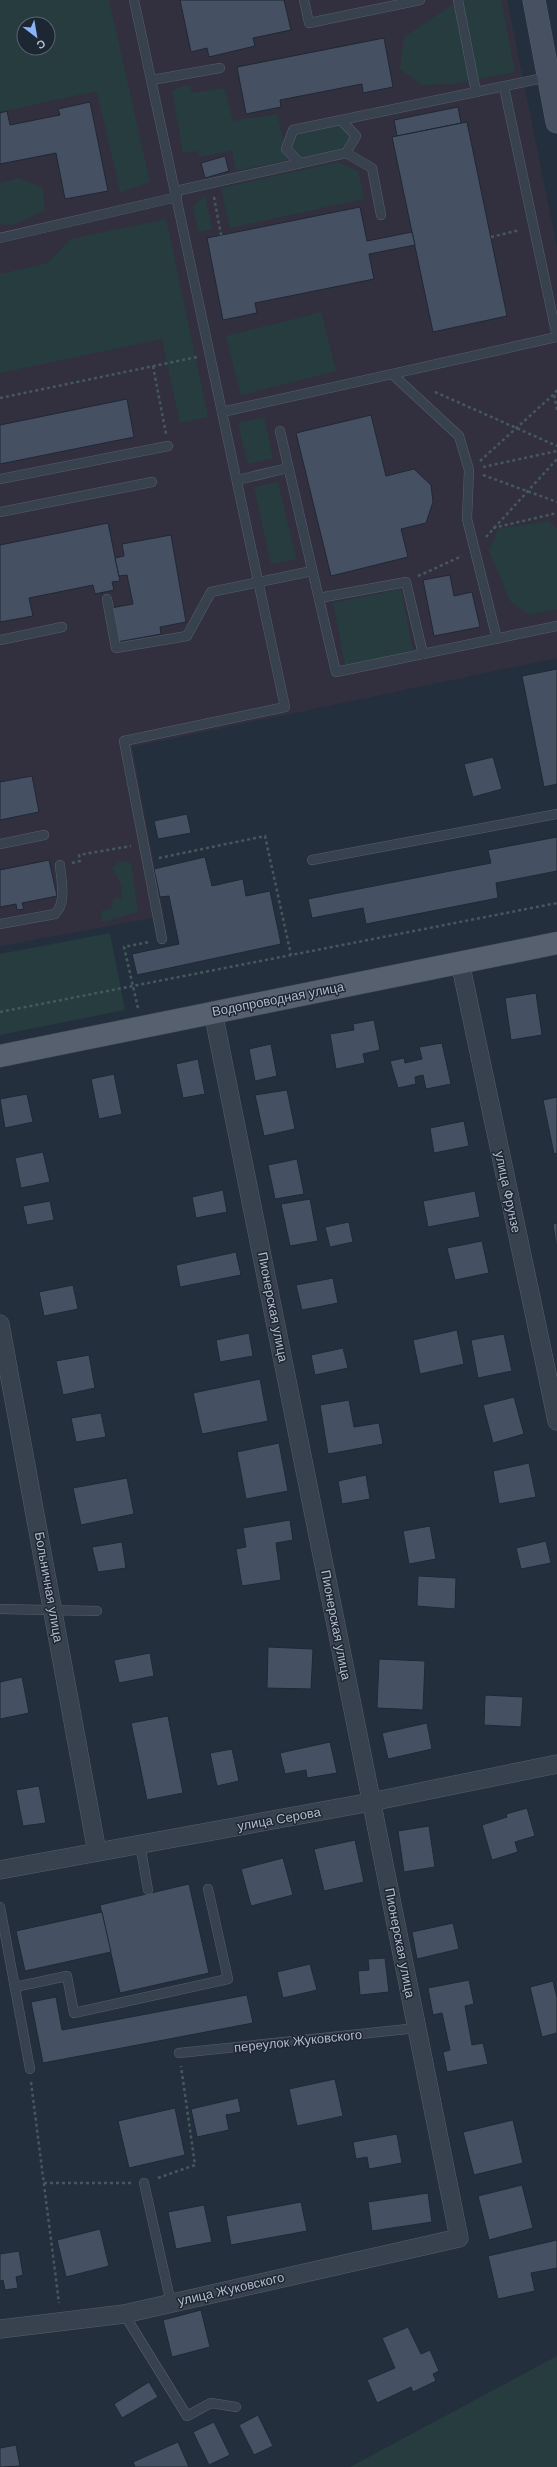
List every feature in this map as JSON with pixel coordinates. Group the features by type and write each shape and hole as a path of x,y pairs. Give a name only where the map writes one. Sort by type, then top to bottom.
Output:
{"main road":[{"name":"Водопроводная улица","path":"0,1056 557,943"}],"street":[{"path":"534,0 557,122"},
{"name":"улица Фрунзе","path":"460,962 557,1421"},
{"name":"Пионерская улица","path":"213,1012 460,2238"},
{"name":"Больничная улица","path":"0,1324 54,1611 97,1852"},
{"name":"улица Серова","path":"0,1870 371,1802 557,1764"},
{"name":"улица Жуковского","path":"0,2329 124,2314 460,2238"}],"lane":[{"path":"134,0 177,194 285,707 124,741 162,939"},
{"path":"304,0 308,23 420,0"},
{"path":"458,0 476,92"},
{"path":"152,80 220,68"},
{"path":"299,162 286,149 293,130 548,78"},
{"path":"222,412 557,337 504,87"},
{"path":"342,120 356,136 346,153"},
{"path":"0,238 177,194 211,183 299,162 346,153 372,168 381,215"},
{"path":"392,374 459,436 469,470 467,520 497,639"},
{"path":"280,431 336,672 557,626"},
{"path":"0,479 168,446"},
{"path":"237,480 288,468"},
{"path":"0,512 152,482"},
{"path":"107,599 116,648 187,636 211,592 312,571"},
{"path":"318,598 406,582 423,654"},
{"path":"0,640 62,627"},
{"path":"312,860 557,814"},
{"path":"0,844 44,836"},
{"path":"0,924 55,914 60,910 62,903 60,865"},
{"path":"0,1609 97,1611"},
{"path":"140,1844 148,1890"},
{"path":"15,1987 67,1976 74,2013 228,1979 208,1889"},
{"path":"0,1907 30,2069"},
{"name":"переулок Жуковского","path":"179,2053 417,2028"},
{"path":"144,2183 171,2303"},
{"path":"124,2314 187,2416 211,2403 236,2407"}],"path":[{"path":"211,183 221,235"},
{"path":"490,237 534,227"},
{"path":"0,398 210,355"},
{"path":"153,366 168,446"},
{"path":"469,470 517,428 557,390"},
{"path":"434,392 557,446"},
{"path":"554,394 557,410"},
{"path":"469,470 557,451"},
{"path":"406,582 475,550 557,459"},
{"path":"469,470 557,502"},
{"path":"494,528 557,514"},
{"path":"147,860 265,836 291,955"},
{"path":"60,865 80,861 78,855 144,844"},
{"path":"0,1012 557,903"},
{"path":"140,1016 124,947 162,939"},
{"path":"44,2183 144,2183 195,2165 179,2053"},
{"path":"30,2069 61,2322"}],"shaded area":[{"path":"0,0 507,0 557,247 557,658 132,747 164,916 0,946"}],"green space":[{"path":"0,0 109,0 150,182 120,192 97,91 0,112"},
{"path":"460,0 501,0 515,72 454,84 422,85 400,69 404,37"},
{"path":"182,86 190,86 192,93 224,88 233,121 277,114 288,160 236,171 232,150 200,157 198,151 183,153 172,91"},
{"path":"341,120 356,136 346,153 299,162 286,149 293,130"},
{"path":"338,162 358,171 364,199 230,228 221,188"},
{"path":"18,178 43,188 45,210 13,225 0,224 0,183"},
{"path":"205,195 212,229 199,232 193,207"},
{"path":"166,219 208,417 180,423 162,339 0,373 0,274 48,263 71,239"},
{"path":"321,312 336,371 241,395 226,336"},
{"path":"264,417 273,458 248,464 238,423"},
{"path":"278,482 296,559 271,564 254,487"},
{"path":"548,521 557,529 557,609 529,615 510,601 489,551 498,529"},
{"path":"401,589 414,656 346,670 333,603"},
{"path":"120,861 131,863 138,912 102,922 101,911 112,908 113,899 122,898 122,885 112,868"},
{"path":"110,933 125,1010 0,1035 0,954"},
{"path":"557,2356 557,2467 350,2467"}],"building":[{"path":"180,0 284,0 291,30 253,38 255,46 209,57 207,48 191,52"},
{"path":"384,38 393,87 363,93 362,84 280,100 281,107 246,114 237,67"},
{"path":"90,102 108,191 65,199 56,153 0,164 0,113 7,111 10,125 60,115 58,109"},
{"path":"458,107 461,123 397,136 394,120"},
{"path":"467,122 507,316 433,332 392,137"},
{"path":"225,156 229,171 205,178 201,163"},
{"path":"360,207 367,241 412,232 415,245 369,254 374,279 255,303 257,313 223,320 207,238"},
{"path":"127,399 134,437 0,464 0,425"},
{"path":"371,415 386,476 414,469 431,485 433,502 426,523 401,529 408,557 331,576 296,433"},
{"path":"108,523 120,581 112,582 114,590 95,594 93,585 29,598 33,616 0,622 0,545"},
{"path":"171,535 186,622 160,627 161,634 117,642 111,608 133,604 127,575 119,576 115,558 124,556 122,544"},
{"path":"450,575 454,596 472,592 480,627 434,636 423,580"},
{"path":"557,669 557,784 544,787 522,676"},
{"path":"493,757 502,789 473,797 464,764"},
{"path":"32,776 39,812 0,820 0,782"},
{"path":"187,814 191,833 158,839 154,821"},
{"path":"557,837 557,871 496,883 498,898 366,924 363,908 312,918 308,899 491,863 488,850"},
{"path":"205,857 212,886 243,879 246,896 270,891 281,944 137,975 132,954 179,944 169,896 160,897 154,869"},
{"path":"49,860 57,896 22,903 24,909 17,910 16,904 0,907 0,870"},
{"path":"536,993 542,1035 511,1040 505,998"},
{"path":"374,1020 380,1050 363,1054 365,1063 336,1069 330,1034 354,1030 353,1024"},
{"path":"442,1043 451,1084 426,1089 423,1075 415,1077 416,1084 398,1088 390,1061 404,1058 405,1063 422,1059 419,1047"},
{"path":"271,1044 277,1076 255,1081 249,1049"},
{"path":"198,1059 205,1094 183,1098 176,1064"},
{"path":"114,1074 122,1114 99,1119 91,1079"},
{"path":"287,1090 295,1129 264,1136 255,1095"},
{"path":"27,1094 33,1122 5,1128 0,1099"},
{"path":"557,1097 557,1153 554,1154 543,1100"},
{"path":"464,1121 469,1146 434,1153 430,1128"},
{"path":"43,1152 50,1182 21,1188 15,1158"},
{"path":"297,1159 304,1194 275,1199 268,1165"},
{"path":"223,1190 227,1212 196,1218 192,1197"},
{"path":"475,1191 480,1217 428,1227 423,1201"},
{"path":"310,1199 318,1241 290,1246 281,1204"},
{"path":"50,1201 54,1220 27,1225 23,1206"},
{"path":"349,1222 353,1242 330,1247 325,1227"},
{"path":"557,1223 557,1245 556,1245 553,1224"},
{"path":"482,1241 489,1273 455,1280 447,1248"},
{"path":"236,1252 241,1275 180,1287 176,1265"},
{"path":"333,1278 338,1303 302,1310 296,1285"},
{"path":"73,1285 78,1309 44,1316 39,1292"},
{"path":"457,1330 464,1364 420,1374 413,1340"},
{"path":"249,1333 253,1356 220,1362 216,1340"},
{"path":"504,1334 512,1371 478,1378 471,1340"},
{"path":"343,1348 348,1368 315,1375 311,1355"},
{"path":"89,1355 95,1388 63,1395 56,1361"},
{"path":"260,1379 268,1421 202,1434 193,1393"},
{"path":"514,1397 524,1434 493,1443 483,1405"},
{"path":"349,1400 354,1427 379,1423 383,1444 328,1454 320,1405"},
{"path":"101,1413 106,1437 76,1442 71,1418"},
{"path":"279,1443 288,1491 246,1499 237,1452"},
{"path":"529,1463 536,1497 499,1504 493,1471"},
{"path":"366,1475 370,1499 342,1504 338,1481"},
{"path":"127,1478 134,1514 81,1525 73,1488"},
{"path":"290,1520 293,1540 276,1543 281,1580 242,1586 236,1549 246,1547 243,1528"},
{"path":"430,1526 436,1559 409,1564 403,1531"},
{"path":"546,1541 551,1563 521,1569 516,1548"},
{"path":"122,1542 126,1568 98,1572 92,1547"},
{"path":"418,1576 456,1578 455,1609 417,1606"},
{"path":"268,1647 313,1649 311,1689 267,1688"},
{"path":"150,1653 154,1676 119,1683 114,1660"},
{"path":"379,1659 425,1661 423,1710 377,1708"},
{"path":"22,1677 29,1713 0,1719 0,1682"},
{"path":"485,1695 523,1697 521,1727 484,1725"},
{"path":"168,1716 183,1793 147,1800 131,1723"},
{"path":"427,1723 432,1749 388,1759 382,1733"},
{"path":"330,1742 337,1773 307,1778 306,1770 285,1774 280,1753"},
{"path":"232,1749 239,1781 217,1786 210,1753"},
{"path":"39,1786 46,1823 23,1826 16,1790"},
{"path":"527,1808 535,1836 515,1842 518,1852 492,1860 482,1825 507,1817 506,1814"},
{"path":"429,1826 435,1867 404,1872 398,1831"},
{"path":"355,1840 364,1882 324,1891 314,1849"},
{"path":"283,1858 293,1895 251,1906 241,1869"},
{"path":"189,1884 209,1973 120,1993 100,1905"},
{"path":"102,1912 111,1952 25,1971 16,1931"},
{"path":"453,1923 459,1949 417,1959 412,1932"},
{"path":"385,1958 389,1992 360,1995 358,1971 369,1970 368,1959"},
{"path":"310,1964 317,1990 283,1998 277,1972"},
{"path":"469,1980 474,2004 465,2006 472,2045 483,2043 488,2064 447,2072 443,2052 450,2050 442,2013 433,2015 428,1988"},
{"path":"553,1981 557,1998 557,2033 542,2037 530,1987"},
{"path":"247,1995 253,2023 43,2063 31,2002 56,1997 62,2030"},
{"path":"335,2079 343,2116 297,2126 289,2089"},
{"path":"238,2098 241,2112 226,2115 229,2130 197,2137 191,2109"},
{"path":"175,2108 185,2155 129,2168 118,2121"},
{"path":"513,2120 523,2163 474,2175 463,2132"},
{"path":"397,2134 402,2163 369,2169 367,2157 356,2159 353,2142"},
{"path":"522,2185 533,2228 489,2240 478,2196"},
{"path":"428,2193 432,2222 372,2231 368,2202"},
{"path":"301,2202 307,2231 231,2245 226,2216"},
{"path":"204,2205 212,2242 176,2249 168,2212"},
{"path":"100,2229 109,2266 66,2277 57,2240"},
{"path":"557,2240 557,2268 531,2273 535,2291 498,2299 488,2256"},
{"path":"19,2251 23,2275 16,2277 18,2288 5,2290 3,2280 0,2281 0,2254"},
{"path":"201,2310 210,2347 172,2357 163,2320"},
{"path":"408,2327 421,2354 430,2350 439,2371 433,2374 436,2381 413,2392 411,2387 377,2403 367,2380 395,2368 382,2338"},
{"path":"149,2382 158,2397 122,2418 114,2404"},
{"path":"258,2415 273,2446 254,2455 239,2425"},
{"path":"214,2422 230,2455 209,2465 193,2432"},
{"path":"178,2442 189,2467 135,2467 133,2462"},
{"path":"16,2445 20,2466 0,2467 0,2448"}]}
